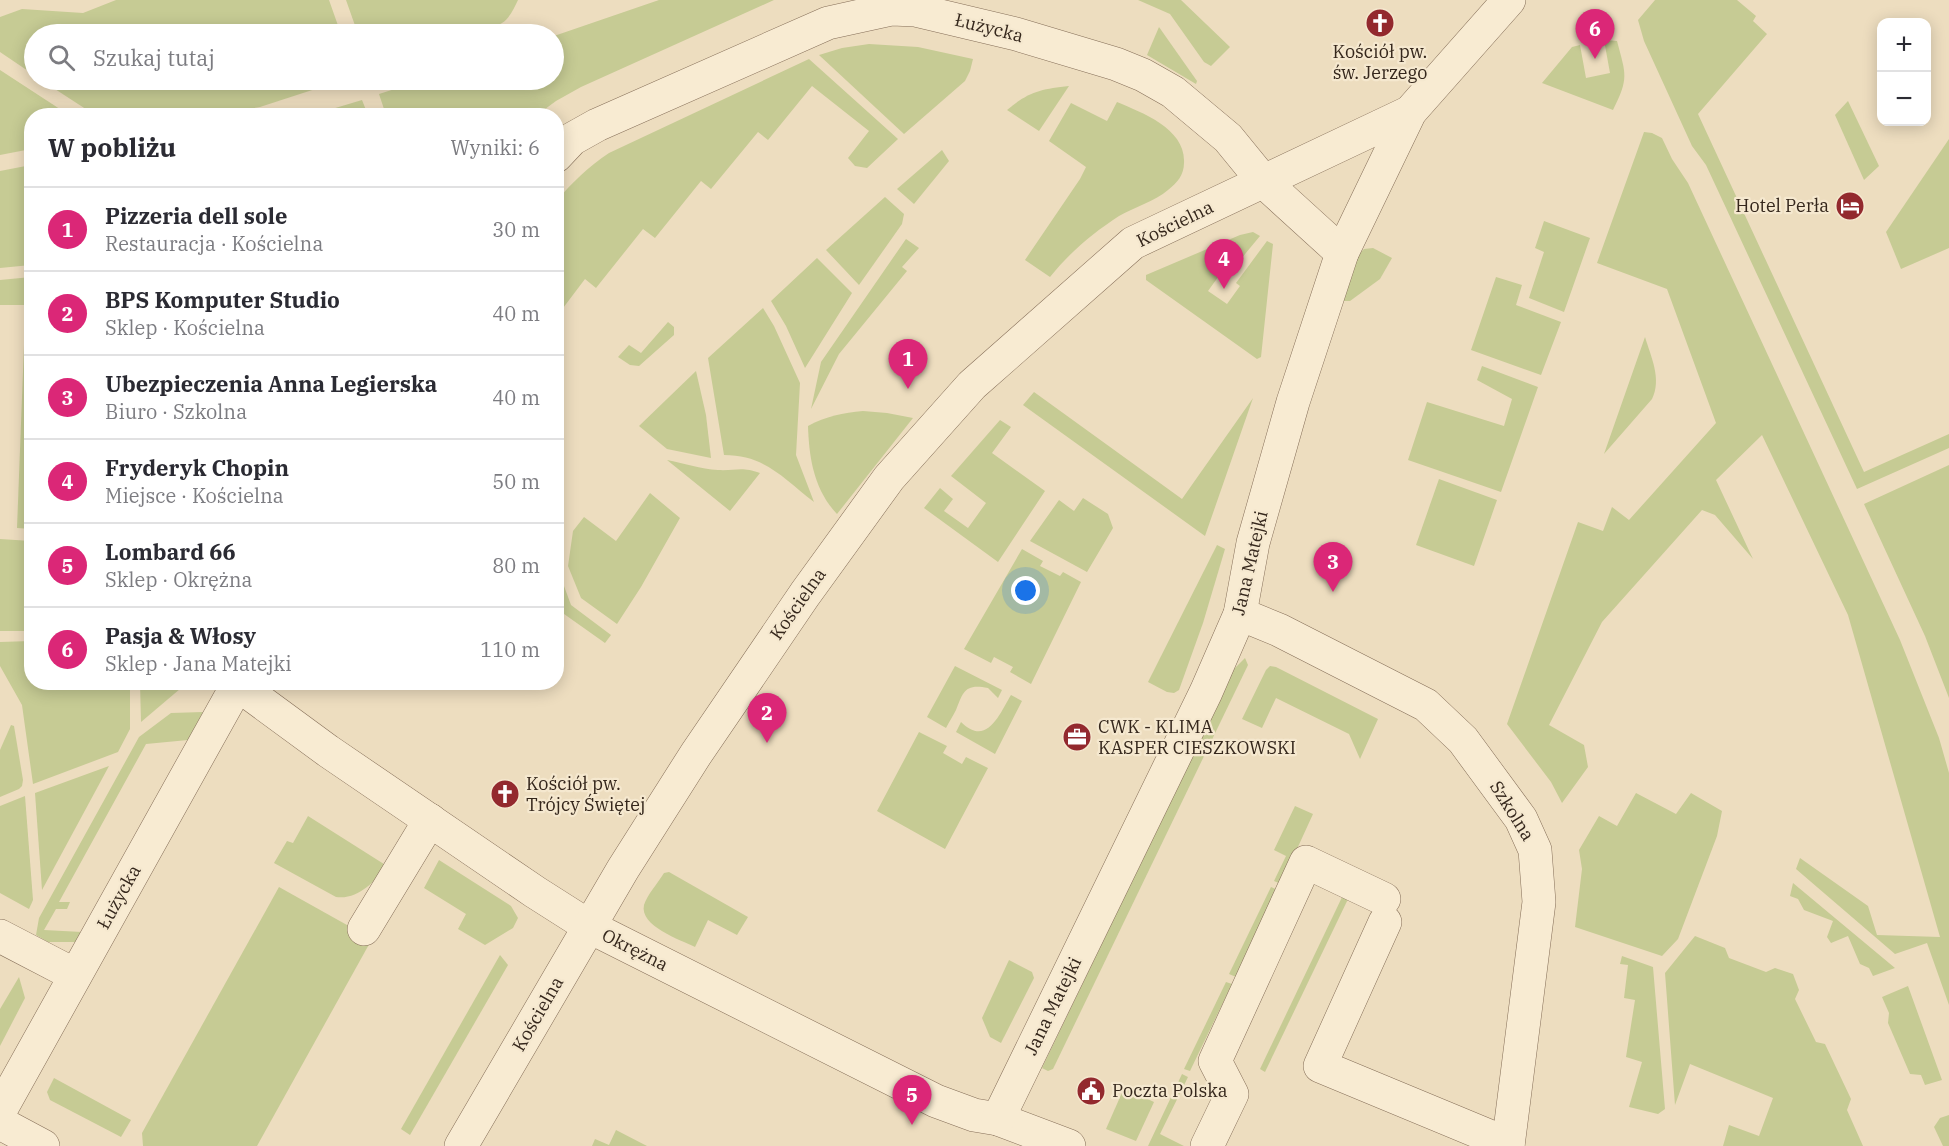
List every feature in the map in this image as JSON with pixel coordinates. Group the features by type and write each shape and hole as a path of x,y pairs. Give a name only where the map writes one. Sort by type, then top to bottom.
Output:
{"street":[{"name":"Jana Matejki","path":"998,1119 1206,692 1240,614 1253,543 1293,402 1342,253 1410,112 1509,0"},
{"name":"Łużycka","path":"564,148 572,139 597,125 828,23 892,9 915,10 1016,34 1116,64 1143,75 1173,92 1228,138 1264,182"},
{"name":"Jana Matejki","path":"1264,182 1410,112"},
{"path":"1264,182 1342,253"},
{"name":"Kościelna","path":"461,1146 590,927 696,754 805,594 889,478 972,385 1133,243 1264,182"},
{"name":"Szkolna","path":"1240,614 1279,630 1426,705 1462,740 1521,819 1535,850 1539,902 1508,1145"},
{"name":"Łużycka","path":"0,1111 233,690"},
{"name":"Okrężna","path":"246,690 327,751 590,927 936,1101 974,1115 998,1119 1069,1146"},
{"path":"364,929 430,820"},
{"path":"1207,1146 1232,1094 1215,1060 1306,862 1385,911 1320,1066 1508,1145"},
{"path":"0,936 75,975"},
{"path":"0,1123 43,1146"}],"green space":[{"path":"116,0 329,0 337,24 24,24 24,68 0,52 0,17 22,9 83,13"},
{"path":"346,0 518,0 511,13 500,24 354,24"},
{"path":"659,0 774,0 581,87 546,108 384,108 379,94 392,90 564,90 564,33"},
{"path":"1138,0 1181,0 1230,47 1211,66 1204,62 1170,14"},
{"path":"1655,0 1737,0 1756,16 1753,21 1767,34 1698,114 1864,472 1949,434 1949,448 1857,489 1706,165 1692,146 1644,41 1638,20"},
{"path":"1159,27 1197,81 1196,84 1147,55"},
{"path":"1604,40 1617,41 1624,69 1624,83 1613,110 1542,83 1572,47 1580,45 1586,78 1610,73"},
{"path":"869,44 918,47 973,59 965,81 904,134 819,55 842,48"},
{"path":"809,59 898,139 867,168 855,166 848,158 869,131 812,86 768,140 758,132 711,189 701,181 655,238 643,229 596,288 585,279 564,307 564,192 588,169 609,153"},
{"path":"0,70 24,86 24,90 31,90 58,108 24,108 24,150 0,155"},
{"path":"1069,86 1039,131 1007,110 1035,92"},
{"path":"56,90 312,90 255,108 84,108"},
{"path":"362,100 365,108 335,108"},
{"path":"1848,101 1879,166 1864,180 1835,115"},
{"path":"1117,102 1150,117 1171,132 1183,151 1183,171 1177,182 1163,194 1119,216 1091,236 1050,277 1025,260 1086,167 1049,141 1071,103 1107,121"},
{"path":"1644,132 1662,138 1672,159 1688,183 1900,640 1939,738 1949,773 1949,1005 1927,943 1895,954 1796,869 1800,858 1868,906 1877,935 1940,937 1848,615 1762,435 1716,480 1753,559 1715,515 1702,510 1602,622 1549,725 1584,745 1588,767 1562,803 1551,782 1507,724 1578,522 1603,531 1612,507 1629,520 1716,423 1667,289 1597,263"},
{"path":"1949,139 1949,248 1901,269 1886,232"},
{"path":"942,150 949,161 914,204 897,189"},
{"path":"24,166 24,266 0,268 0,171"},
{"path":"885,197 904,214 902,224 859,285 826,250"},
{"path":"1544,221 1590,238 1564,312 1529,298 1544,252 1535,248"},
{"path":"1253,232 1260,236 1226,277 1221,273 1208,291 1227,304 1240,286 1236,283 1267,241 1273,244 1261,357 1257,359 1146,280 1146,275 1240,235"},
{"path":"906,239 919,248 902,267 907,271 839,354 811,409 821,362"},
{"path":"1373,248 1392,258 1380,279 1350,301 1344,301 1342,298 1359,254 1364,249"},
{"path":"817,258 852,293 805,368 786,326 771,301"},
{"path":"1496,277 1522,285 1516,305 1561,322 1541,375 1471,350"},
{"path":"24,278 24,305 0,305 0,280"},
{"path":"763,308 774,326 800,383 796,455 814,502 783,477 762,464 751,459 724,455 708,358"},
{"path":"668,322 674,327 674,335 639,366 630,365 618,357 629,345 641,353"},
{"path":"1645,337 1656,376 1655,391 1652,399 1604,454"},
{"path":"24,345 24,528 17,528"},
{"path":"1482,366 1538,387 1501,492 1408,460 1427,402 1504,426 1512,399 1477,380"},
{"path":"696,371 706,415 711,458 667,449 639,426"},
{"path":"1034,392 1182,499 1253,398 1205,536 1023,405"},
{"path":"863,411 913,418 837,514 823,495 814,473 808,426 835,416"},
{"path":"1000,420 1011,427 992,453 1045,491 998,562 924,508 940,488 953,499 944,511 968,528 986,503 951,476"},
{"path":"667,460 712,469 743,469 760,473 730,511"},
{"path":"1949,465 1949,698 1925,636 1864,504"},
{"path":"1439,479 1497,500 1474,566 1416,545"},
{"path":"650,493 680,518 617,624 581,598 568,566 573,531 584,517 616,541"},
{"path":"1083,498 1108,514 1113,528 1087,572 1030,541 1059,500 1074,511"},
{"path":"0,539 24,541 24,631 0,631"},
{"path":"1217,545 1225,549 1203,623 1179,690 1174,693 1167,692 1148,682"},
{"path":"1022,549 1043,561 1040,566 1060,576 1063,572 1081,582 1031,684 1010,672 1013,667 994,657 991,663 964,649"},
{"path":"564,586 571,605 611,635 605,643 564,614"},
{"path":"24,641 24,690 130,690 130,729 118,752 33,784 22,705 0,666 0,642"},
{"path":"1245,658 1248,665 1053,1069 1048,1071 1042,1068 1234,669"},
{"path":"955,666 1002,690 998,698 988,688 969,688 963,694 946,728 927,717"},
{"path":"1270,666 1378,719 1360,759 1349,734 1276,698 1262,728 1242,719"},
{"path":"140,690 179,690 141,722"},
{"path":"1011,695 1022,701 995,754 956,732 961,722 970,729 985,730 992,725"},
{"path":"203,712 188,740 146,744 59,902 70,902 67,909 56,909 44,930 82,932 76,942 48,942 36,935 39,918 139,737 171,713"},
{"path":"11,725 14,726 23,780 19,789 0,797 0,750"},
{"path":"919,732 947,746 943,753 962,764 966,757 988,768 945,849 877,811"},
{"path":"109,766 42,890 35,793"},
{"path":"1636,793 1676,814 1691,793 1722,811 1717,836 1678,939 1662,956 1575,927 1582,869 1579,850 1599,816 1617,826"},
{"path":"25,796 33,900 29,909 0,893 0,806"},
{"path":"1295,806 1313,814 1281,884 1274,881 1286,856 1274,850"},
{"path":"308,816 387,866 365,889 351,896 336,897 274,863 287,841 293,843"},
{"path":"439,860 511,906 518,918 513,928 485,945 458,929 466,914 424,888"},
{"path":"669,872 748,917 737,935 708,920 695,947 654,926 644,913 644,905 664,873"},
{"path":"1793,883 1895,968 1873,976 1869,968 1860,964 1848,936 1831,943 1827,937 1833,921 1804,910 1798,899 1790,896"},
{"path":"279,887 372,939 257,1146 143,1146 142,1133"},
{"path":"1271,887 1278,890 1236,977 1229,974"},
{"path":"1344,893 1349,897 1265,1072 1260,1069"},
{"path":"1695,936 1725,948 1729,958 1766,972 1775,968 1793,974 1799,990 1795,999 1816,1042 1825,1044 1851,1099 1847,1110 1863,1146 1723,1146 1729,1125 1759,1136 1773,1098 1690,1064 1675,1105 1665,973"},
{"path":"500,955 508,965 410,1135 401,1129"},
{"path":"1622,956 1653,967 1665,1109 1658,1114 1629,1107 1642,1062 1626,1057 1635,1000 1624,998 1628,965 1620,964"},
{"path":"1009,960 1032,972 1034,978 1001,1043 990,1037 982,1018"},
{"path":"19,977 25,998 0,1046 0,1009"},
{"path":"1226,982 1232,984 1190,1071 1184,1069"},
{"path":"1908,986 1942,1080 1925,1085 1921,1075 1910,1074 1888,1023 1889,1013 1882,997"},
{"path":"1182,1074 1188,1077 1160,1134 1184,1146 1148,1146"},
{"path":"54,1078 131,1120 121,1137 50,1100 47,1092"},
{"path":"1124,1088 1154,1102 1136,1141 1106,1129"},
{"path":"1949,1115 1949,1146 1943,1146 1934,1127 1940,1118"},
{"path":"616,1130 647,1146 592,1146 595,1139 609,1145"}],"place":[{"name":"Kościół pw. św. Jerzego","path":"1380,23"},
{"name":"Pasja & Włosy","path":"1595,59"},
{"name":"Hotel Perła","path":"1850,206"},
{"name":"Fryderyk Chopin","path":"1224,289"},
{"name":"Pizzeria dell sole","path":"908,389"},
{"name":"Ubezpieczenia Anna Legierska","path":"1333,592"},
{"name":"CWK - KLIMA KASPER CIESZKOWSKI","path":"1077,737"},
{"name":"BPS Komputer Studio","path":"767,743"},
{"name":"Kościół pw. Trójcy Świętej","path":"505,794"},
{"name":"Poczta Polska","path":"1091,1091"},
{"name":"Lombard 66","path":"912,1125"}]}
